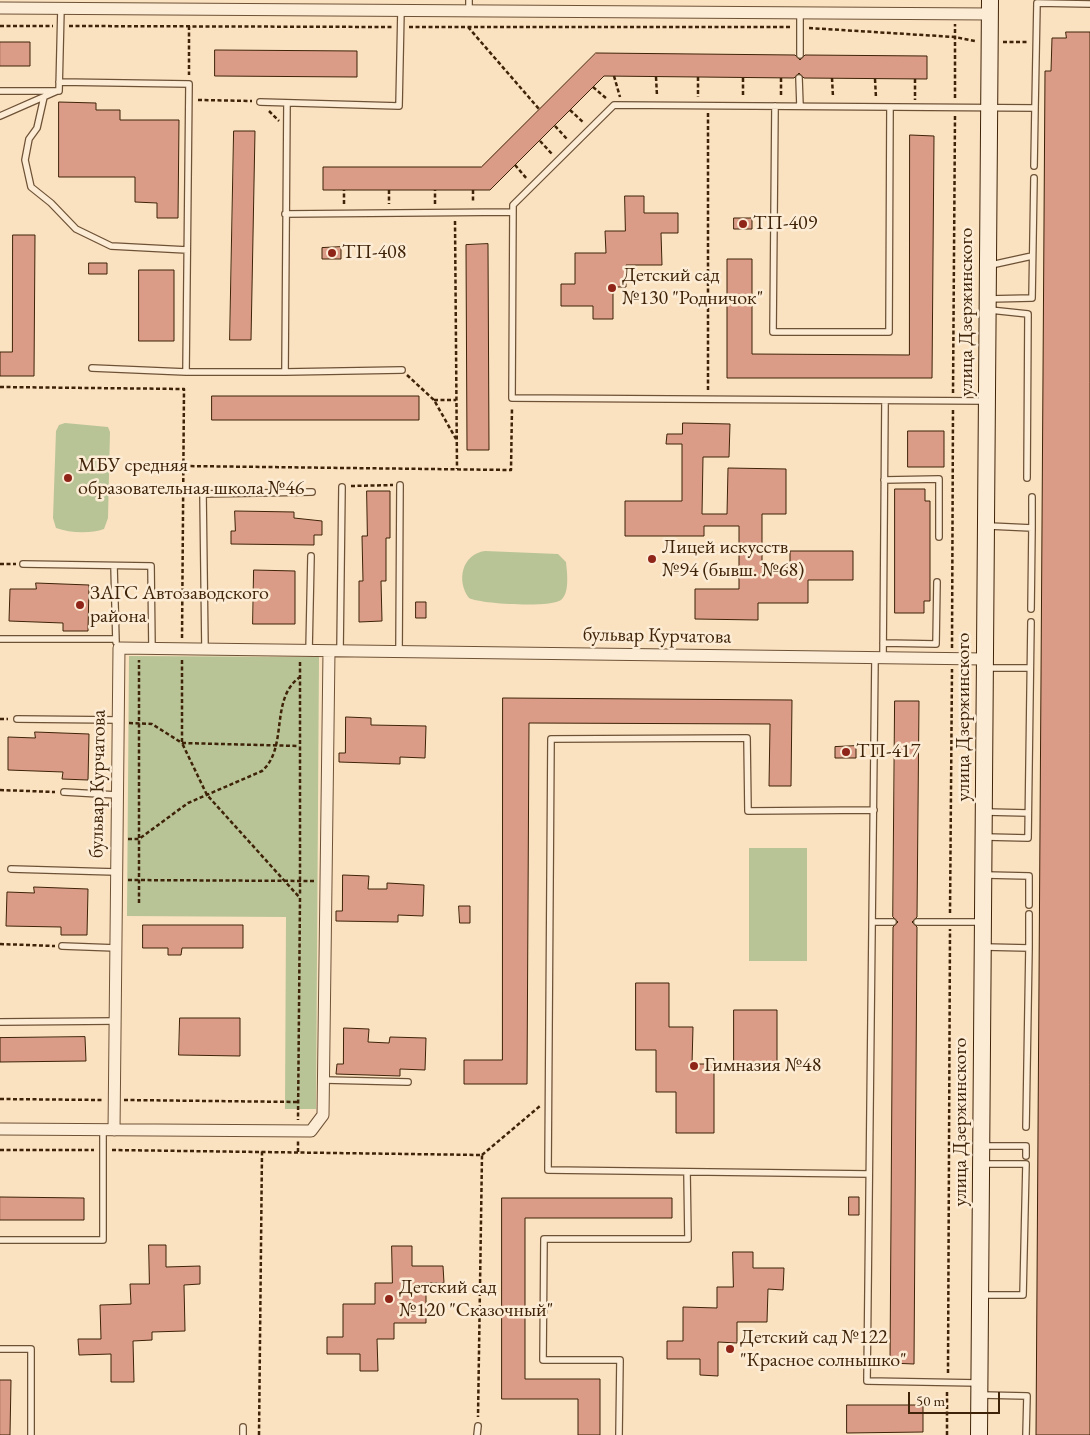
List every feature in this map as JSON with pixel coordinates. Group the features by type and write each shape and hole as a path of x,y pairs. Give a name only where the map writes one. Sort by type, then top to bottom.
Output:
{"main road":[{"name":"улица Дзержинского","path":"979,1435 990,7"}],"street":[{"path":"0,8 401,10 469,5 800,12 955,13 990,7"},
{"name":"бульвар Курчатова","path":"108,1130 114,1100 118,722 116,644 152,649 952,659 985,664"},
{"path":"0,1129 311,1132 323,1115 325,1080 326,881 334,651"}],"lane":[{"path":"1034,166 1037,3 1090,4"},
{"path":"59,90 61,8"},
{"path":"260,102 399,106 401,10"},
{"path":"800,12 800,55"},
{"path":"799,78 800,106"},
{"path":"59,82 189,84 186,372"},
{"path":"0,91 59,90"},
{"path":"0,116 59,90"},
{"path":"44,97 37,128 29,139 25,160 31,187 51,202 76,229 111,246 187,250"},
{"path":"285,372 287,102"},
{"path":"988,401 512,398 513,205 614,105 1035,108"},
{"path":"778,106 773,332 889,332 890,107"},
{"path":"988,304 1032,298 1034,178"},
{"path":"285,214 512,212"},
{"path":"988,266 1032,256"},
{"path":"988,304 1028,314 1028,478"},
{"path":"92,368 186,372 402,370"},
{"path":"884,401 883,644 879,658 874,810 867,1381 948,1382 1027,1396 1026,1435"},
{"path":"884,480 939,479 939,537"},
{"path":"399,652 400,485"},
{"path":"334,651 342,487"},
{"path":"205,649 203,494 312,492"},
{"path":"1031,609 1032,497"},
{"path":"986,526 1032,528"},
{"path":"304,651 311,556"},
{"path":"23,564 151,566 152,649"},
{"path":"0,639 116,644 114,566"},
{"path":"883,644 936,644 937,582"},
{"path":"984,837 1028,838 1031,622"},
{"path":"985,664 1030,668"},
{"path":"18,719 118,722"},
{"path":"869,1174 548,1170 551,739 747,738 748,811 874,810"},
{"path":"64,792 117,794"},
{"path":"984,812 1028,813"},
{"path":"11,869 116,876"},
{"path":"984,875 1029,876 1029,905"},
{"path":"1026,1127 1029,914"},
{"path":"872,922 893,922"},
{"path":"917,922 983,922"},
{"path":"62,946 116,948"},
{"path":"983,947 1029,948"},
{"path":"0,1022 115,1021"},
{"path":"325,1080 408,1082"},
{"path":"0,1240 103,1240 103,1150 108,1130"},
{"path":"982,1146 1026,1143 1026,1156"},
{"path":"980,1295 1023,1295 1026,1164 982,1164"},
{"path":"619,1435 620,1360 543,1360 544,1238 688,1239 688,1172"},
{"path":"0,1349 31,1348 31,1435"},
{"path":"478,1426 478,1435"},
{"path":"243,1427 243,1435"}],"path":[{"path":"947,1435 955,13"},
{"path":"189,25 189,84"},
{"path":"0,26 800,27 955,37 990,42 1036,42"},
{"path":"467,27 539,109"},
{"path":"614,76 623,105"},
{"path":"656,77 658,105"},
{"path":"698,77 698,106"},
{"path":"743,78 743,106"},
{"path":"778,106 781,78"},
{"path":"832,78 833,106"},
{"path":"875,79 876,107"},
{"path":"915,79 915,107"},
{"path":"593,87 614,105"},
{"path":"189,100 260,102 286,129"},
{"path":"708,106 708,399"},
{"path":"570,110 590,129"},
{"path":"554,126 573,145"},
{"path":"540,140 558,160"},
{"path":"515,165 532,186"},
{"path":"344,190 344,214"},
{"path":"389,190 389,213"},
{"path":"434,213 435,190"},
{"path":"473,190 473,212"},
{"path":"455,212 457,469"},
{"path":"402,370 434,400 456,441"},
{"path":"0,387 184,389 182,743 207,795 300,898"},
{"path":"184,466 511,470 512,398"},
{"path":"434,400 456,400"},
{"path":"342,487 400,485"},
{"path":"0,564 23,564"},
{"path":"139,648 139,903"},
{"path":"298,1152 299,746 300,677 304,651"},
{"path":"117,839 139,839 188,804 262,771 268,766 282,719 283,698 290,684 300,677"},
{"path":"118,722 152,724 182,743 299,746"},
{"path":"0,790 64,792"},
{"path":"116,876 139,880 326,881"},
{"path":"0,944 62,946"},
{"path":"0,1099 299,1102"},
{"path":"0,1150 262,1151 482,1155 548,1099"},
{"path":"260,1435 262,1151"},
{"path":"478,1426 482,1155"}],"green space":[{"path":"65,423 108,427 110,432 108,518 104,529 93,532 80,532 56,528 53,518 56,431 59,425"},
{"path":"485,551 558,554 566,562 567,582 564,597 561,600 544,604 487,602 469,598 465,591 462,576 466,563 477,553"},
{"path":"129,656 319,657 316,1109 285,1109 286,917 127,916"},
{"path":"749,848 807,848 807,961 749,961"}],"building":[{"path":"1066,32 1090,32 1090,1435 1036,1435 1045,71 1051,71 1052,38 1066,38"},
{"path":"0,42 30,42 30,66 0,66"},
{"path":"215,50 357,51 357,77 215,76"},
{"path":"596,53 795,55 800,60 805,55 927,56 927,79 804,78 799,73 794,78 604,76 490,190 323,190 323,167 481,167"},
{"path":"59,102 96,103 96,110 120,110 120,120 179,120 178,218 157,218 157,203 135,202 135,177 59,177"},
{"path":"234,131 255,131 251,340 230,340"},
{"path":"910,135 934,136 932,378 727,378 727,259 752,259 752,354 909,355"},
{"path":"625,196 644,196 644,213 678,213 678,233 661,233 662,265 626,265 626,287 613,287 613,319 593,319 593,306 561,306 561,284 575,284 575,253 606,253 605,231 625,231"},
{"name":"ТП-409","path":"734,218 752,218 752,229 734,229"},
{"path":"13,235 35,235 34,376 0,376 0,352 12,352"},
{"path":"488,244 489,450 467,450 466,245"},
{"name":"ТП-408","path":"341,247 341,259 322,259 322,248"},
{"path":"89,263 107,263 107,274 89,274"},
{"path":"139,270 174,270 174,341 139,341"},
{"path":"212,396 419,396 419,420 212,420"},
{"path":"683,423 730,424 729,457 703,457 702,514 727,514 728,468 786,469 786,514 762,514 762,567 790,567 790,551 853,551 853,580 808,580 808,603 758,603 758,620 695,619 695,589 739,589 739,526 704,526 704,536 625,536 625,501 682,501 682,444 666,444 667,434 682,434"},
{"path":"908,431 944,431 944,467 908,467"},
{"path":"895,489 925,489 925,501 930,501 930,601 924,601 924,613 895,613"},
{"path":"367,491 390,491 390,538 386,538 386,581 381,581 382,621 359,622 359,581 363,581 362,536 367,536"},
{"path":"235,511 294,512 294,518 322,521 322,535 314,535 314,545 231,544 231,531 235,531"},
{"path":"254,570 295,571 295,624 253,624"},
{"path":"36,583 89,585 88,631 63,631 63,623 9,621 10,589 36,589"},
{"path":"416,602 426,602 426,618 416,618"},
{"path":"503,698 792,700 791,786 769,786 770,724 529,723 527,1084 464,1084 464,1060 502,1060"},
{"path":"895,701 919,701 917,917 912,922 917,927 914,1364 890,1363 893,927 898,922 893,917"},
{"path":"346,717 371,718 371,725 426,726 425,758 400,757 400,764 339,762 339,753 345,753"},
{"path":"35,732 89,734 88,780 62,779 63,772 8,770 8,737 35,738"},
{"name":"ТП-417","path":"856,746 856,758 835,758 835,747"},
{"path":"343,875 369,876 368,889 387,889 387,883 424,885 423,916 398,915 398,922 336,921 336,911 342,911"},
{"path":"34,887 88,889 87,935 61,935 61,927 6,926 7,892 34,893"},
{"path":"459,906 470,906 470,923 460,923"},
{"path":"143,925 243,925 243,948 182,948 181,955 168,955 168,948 143,948"},
{"path":"636,983 669,983 669,1027 693,1027 692,1064 714,1064 714,1133 676,1133 676,1092 656,1092 656,1050 636,1050"},
{"path":"734,1010 777,1010 777,1067 734,1067"},
{"path":"180,1018 240,1018 240,1056 179,1055"},
{"path":"344,1028 369,1029 368,1042 389,1043 390,1037 426,1038 425,1070 400,1069 400,1076 336,1074 337,1064 343,1064"},
{"path":"85,1037 86,1061 0,1062 0,1038"},
{"path":"0,1197 84,1198 84,1220 0,1220"},
{"path":"849,1197 859,1197 859,1215 849,1215"},
{"path":"502,1198 672,1198 672,1218 525,1218 525,1379 600,1379 600,1435 578,1435 578,1399 502,1399"},
{"path":"149,1245 166,1245 166,1267 200,1266 200,1284 184,1285 185,1331 152,1332 152,1340 133,1341 134,1382 111,1382 111,1354 79,1355 78,1339 101,1339 100,1305 131,1304 130,1284 149,1284"},
{"path":"392,1246 412,1246 412,1266 443,1266 444,1283 426,1283 426,1323 394,1323 394,1339 377,1339 378,1371 360,1371 360,1354 327,1354 327,1337 343,1337 343,1304 375,1304 375,1283 392,1283"},
{"path":"733,1252 753,1252 753,1268 784,1268 783,1290 768,1289 767,1322 737,1322 737,1343 718,1342 718,1376 700,1375 700,1359 667,1359 667,1341 683,1341 683,1307 717,1308 717,1287 733,1287"},
{"path":"0,1380 11,1380 10,1435 0,1435"},
{"path":"847,1405 923,1405 923,1432 847,1433"}],"place":[{"name":"ТП-409","path":"743,224"},
{"name":"ТП-408","path":"332,253"},
{"name":"Детский сад №130 \"Родничок\"","path":"612,288"},
{"name":"МБУ средняя образовательная школа №46","path":"68,478"},
{"name":"Лицей искусств №94 (бывш. №68)","path":"652,559"},
{"name":"ЗАГС Автозаводского района","path":"80,605"},
{"name":"ТП-417","path":"846,752"},
{"name":"Гимназия №48","path":"694,1066"},
{"name":"Детский сад №120 \"Сказочный\"","path":"389,1299"},
{"name":"Детский сад №122 \"Красное солнышко\"","path":"730,1349"}]}
